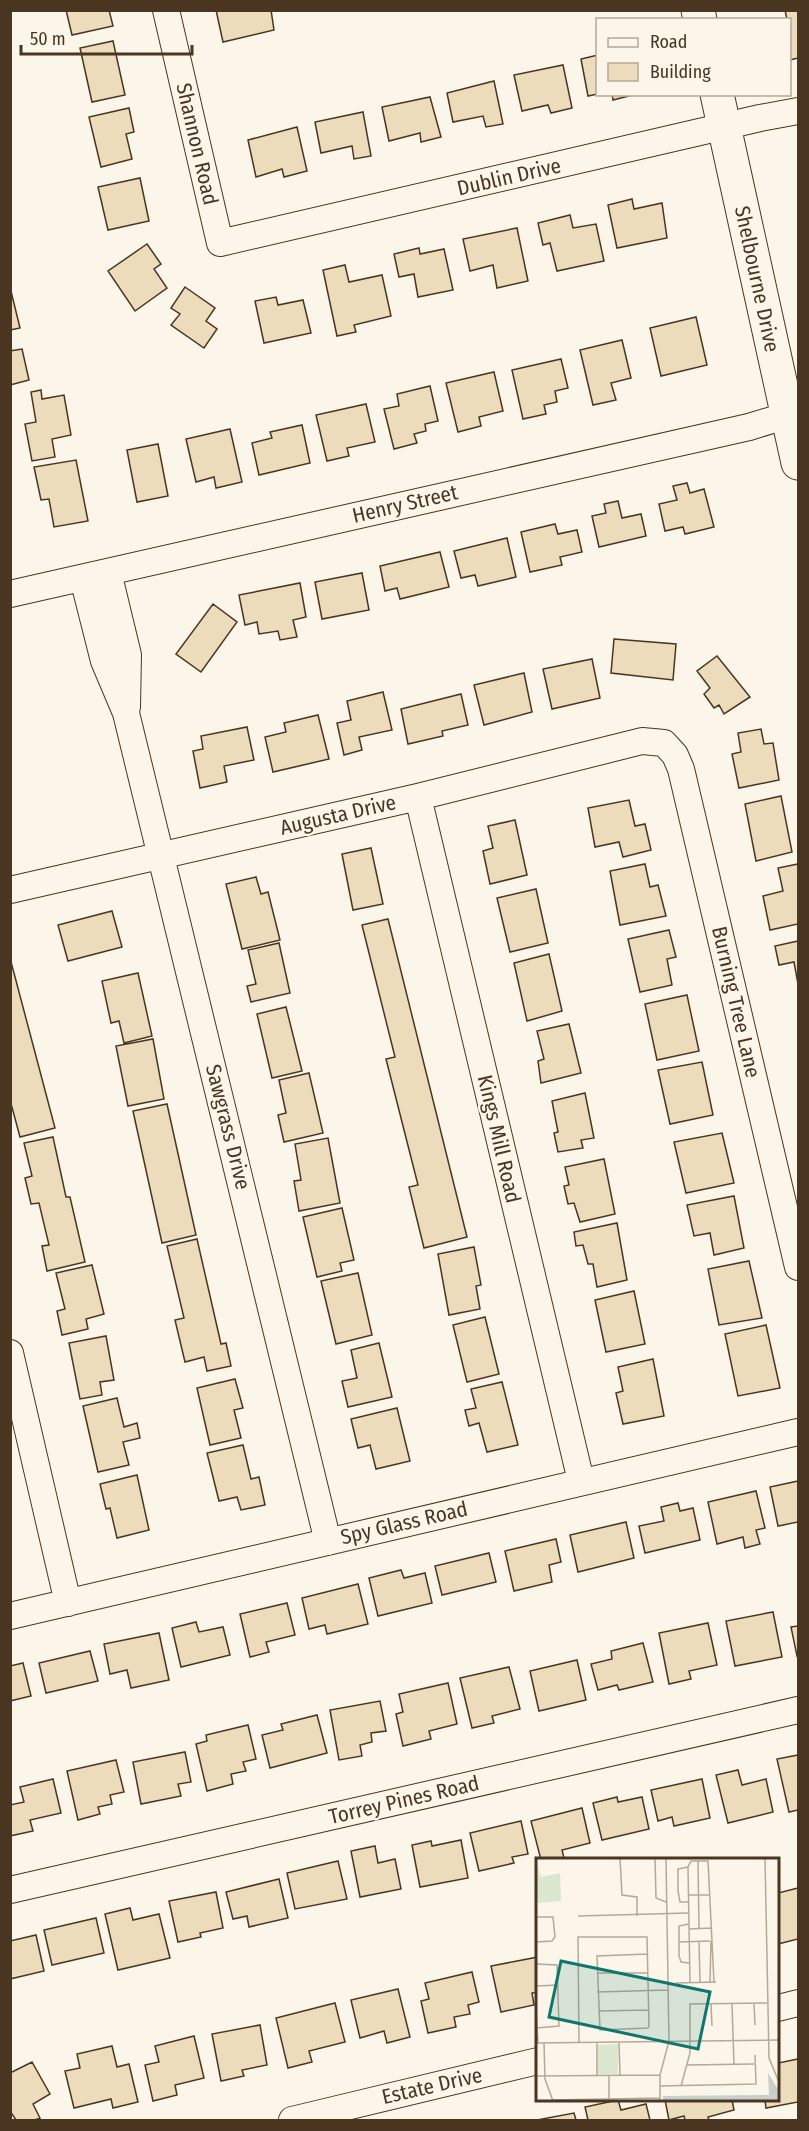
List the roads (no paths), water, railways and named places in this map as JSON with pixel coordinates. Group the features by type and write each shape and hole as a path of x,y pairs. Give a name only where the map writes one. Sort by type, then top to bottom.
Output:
{"main road":[{"name":"Shelbourne Drive","path":"717,96 793,413 798,463"}],"street":[{"name":"Shannon Road","path":"166,10 220,243"},
{"name":"Dublin Drive","path":"220,243 798,111"},
{"name":"Henry Street","path":"10,594 749,427 793,413"},
{"name":"Sawgrass Drive","path":"108,572 128,655 126,713"},
{"name":"Sawgrass Drive","path":"83,578 104,661 126,713 328,1542"},
{"name":"Augusta Drive","path":"10,890 418,797 642,741 664,743"},
{"name":"Burning Tree Lane","path":"664,743 675,755 681,769 791,1202 798,1267"},
{"name":"Kings Mill Road","path":"418,797 580,1481"},
{"path":"10,1353 68,1603"},
{"name":"Spy Glass Road","path":"10,1616 580,1481 798,1432"},
{"name":"Torrey Pines Road","path":"10,1890 798,1710"},
{"path":"779,2008 798,2003"},
{"name":"Estate Drive","path":"292,2121 349,2114 536,2061"}]}
